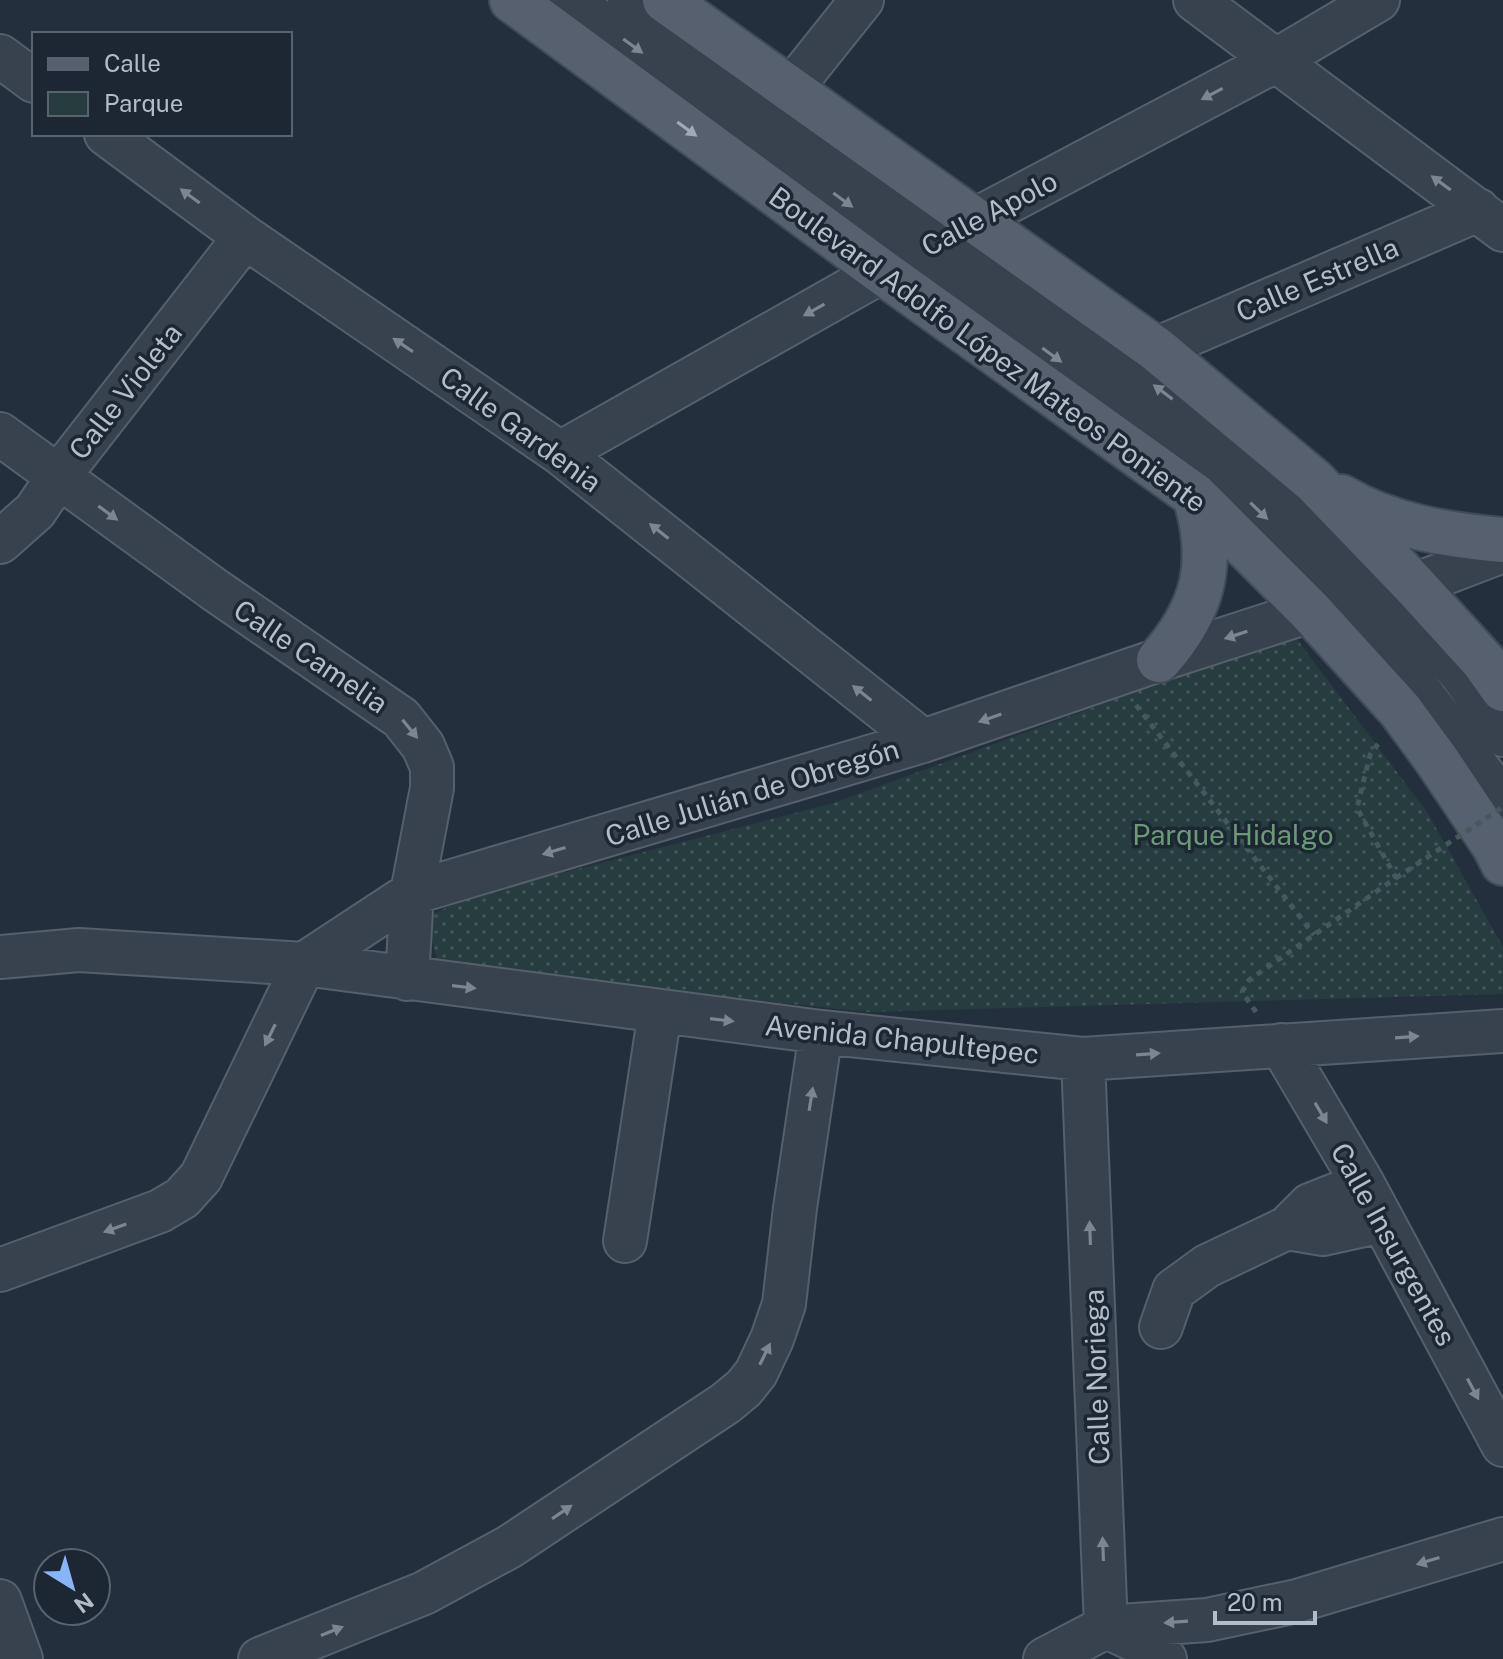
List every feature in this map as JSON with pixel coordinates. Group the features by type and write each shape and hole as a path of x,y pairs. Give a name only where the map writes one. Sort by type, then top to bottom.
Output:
{"main road":[{"name":"Boulevard Adolfo López Mateos Poniente","path":"512,0 930,244 1156,349 1314,481 1367,597 1400,710 1444,771 1503,863"},
{"name":"Boulevard Adolfo López Mateos Poniente","path":"665,0 790,90 930,244 1195,496 1484,662 1503,689"},
{"path":"1314,481 1352,504 1394,521 1438,533 1503,540"},
{"path":"1159,660 1176,641 1189,619 1202,583 1205,545 1195,496"}],"street":[{"path":"570,0 1267,470 1367,597 1503,808"},
{"path":"629,0 930,244"},
{"path":"790,90 862,0"},
{"path":"1195,0 1490,220"},
{"name":"Calle Apolo","path":"560,453 930,244 1275,61 1378,0"},
{"path":"0,56 32,80"},
{"name":"Calle Gardenia","path":"109,136 245,237 560,453 923,741"},
{"name":"Calle Estrella","path":"1156,349 1490,220"},
{"name":"Calle Violeta","path":"0,542 35,511 58,477 245,237"},
{"name":"Calle Camelia","path":"0,434 215,590 401,718 423,746 432,767 432,788 412,893 407,979"},
{"name":"Calle Julián de Obregón","path":"304,964 412,893 923,741 1159,660 1367,597 1503,551"},
{"path":"1367,597 1462,675 1503,735"},
{"path":"0,957 79,950 304,964 201,1177 182,1198 160,1211 0,1270"},
{"name":"Avenida Chapultepec","path":"304,964 821,1032 1083,1059 1503,1031"},
{"path":"625,1241 660,1012"},
{"path":"260,1659 424,1593 509,1547 744,1388 756,1373 784,1304 821,1032"},
{"name":"Calle Insurgentes","path":"1281,1045 1363,1184 1503,1445"},
{"name":"Calle Noriega","path":"1083,1059 1106,1627"},
{"path":"1161,1327 1174,1290 1207,1266 1287,1228 1310,1205 1363,1184"},
{"path":"1287,1228 1323,1234 1382,1221"},
{"path":"1045,1659 1106,1627 1207,1620 1297,1601 1503,1539"},
{"path":"0,1601 21,1659"},
{"path":"1106,1627 1147,1646 1165,1659"}],"path":[{"path":"1113,676 1314,935"},
{"path":"1396,878 1357,808 1370,755 1400,710"},
{"path":"1281,1045 1242,992 1249,980 1503,808"}],"green space":[{"name":"Parque Hidalgo","path":"1293,634 1427,812 1503,947 1503,994 868,1012 439,966 426,919 461,899 834,803"}]}
